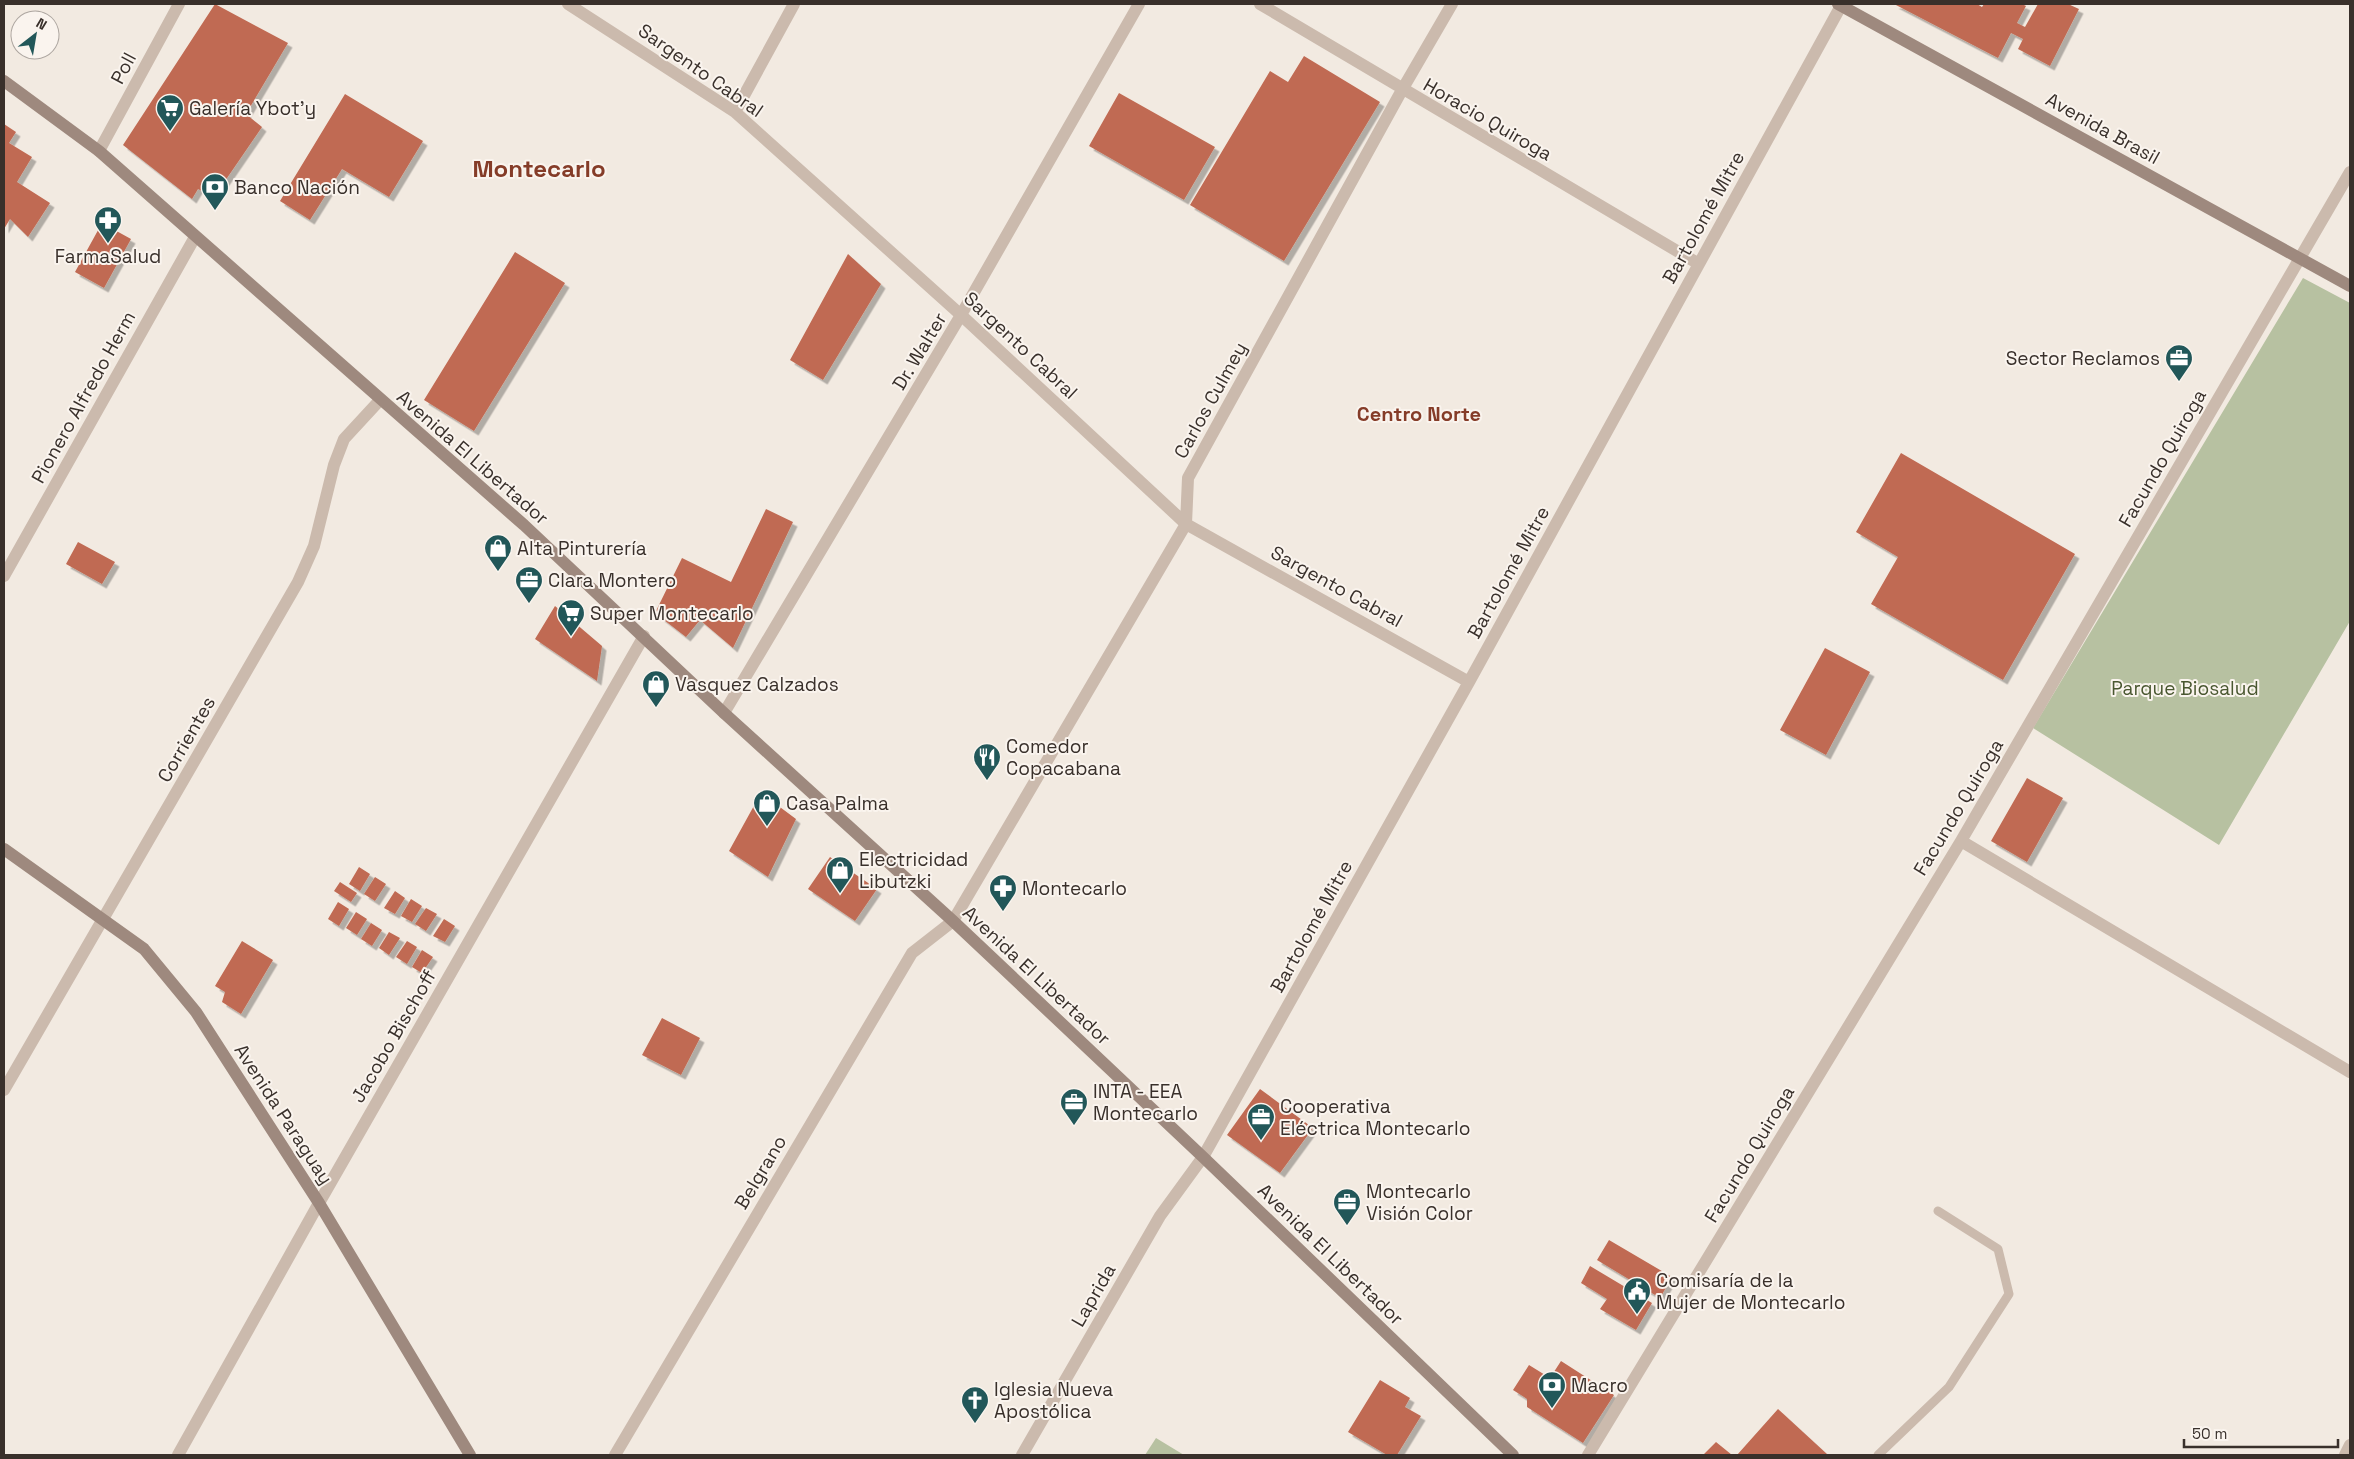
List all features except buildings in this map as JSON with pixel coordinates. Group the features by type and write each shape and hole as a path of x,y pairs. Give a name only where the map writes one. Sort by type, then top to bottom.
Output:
{"main road":[{"name":"Avenida Brasil","path":"1840,4 2301,257 2350,286"},
{"name":"Avenida El Libertador","path":"4,81 99,151 524,525 724,713 953,921 1203,1157 1513,1455"},
{"name":"Avenida Paraguay","path":"4,849 144,949 196,1012 319,1203 470,1455"}],"street":[{"name":"Poll","path":"99,151 179,4"},
{"name":"Sargento Cabral","path":"568,4 735,112 962,315 1186,524 1469,682"},
{"path":"735,112 794,4"},
{"name":"Dr. Walter","path":"724,713 962,315 1139,4"},
{"name":"Horacio Quiroga","path":"1260,4 1402,90 1699,264"},
{"name":"Carlos Culmey","path":"953,921 1186,524 1188,478 1402,90 1452,4"},
{"name":"Bartolomé Mitre","path":"1203,1157 1469,682 1840,4"},
{"name":"Facundo Quiroga","path":"1588,1455 1961,841 2350,172"},
{"name":"Pionero Alfredo Herm","path":"4,576 195,237"},
{"name":"Corrientes","path":"4,1090 298,582 314,546 334,465 344,438 380,400"},
{"name":"Jacobo Bischoff","path":"178,1455 319,1203 644,636"},
{"path":"1961,841 2350,1072"},
{"name":"Belgrano","path":"615,1455 912,952 953,921"},
{"name":"Laprida","path":"1022,1455 1160,1216 1203,1157"},
{"path":"2344,1455 2350,1445"}],"lane":[{"path":"1878,1455 1949,1387 2009,1294 1998,1249 1938,1211"}],"green space":[{"name":"Parque Biosalud","path":"2303,278 2350,303 2350,621 2219,845 2033,728"},
{"path":"1156,1438 1184,1455 1145,1455"}],"place":[{"name":"Galería Ybot'y","path":"170,132"},
{"name":"Banco Nación","path":"215,211"},
{"name":"FarmaSalud","path":"108,244"},
{"name":"Sector Reclamos","path":"2179,382"},
{"name":"Alta Pinturería","path":"498,572"},
{"name":"Clara Montero","path":"529,604"},
{"name":"Super Montecarlo","path":"571,637"},
{"name":"Vasquez Calzados","path":"656,708"},
{"name":"Comedor Copacabana","path":"987,781"},
{"name":"Casa Palma","path":"767,827"},
{"name":"Electricidad Libutzki","path":"840,894"},
{"name":"Montecarlo","path":"1003,912"},
{"name":"INTA - EEA Montecarlo","path":"1074,1126"},
{"name":"Cooperativa Eléctrica Montecarlo","path":"1261,1141"},
{"name":"Montecarlo Visión Color","path":"1347,1226"},
{"name":"Comisaría de la Mujer de Montecarlo","path":"1637,1315"},
{"name":"Macro","path":"1552,1409"},
{"name":"Iglesia Nueva Apostólica","path":"975,1424"}],"district":[{"name":"Montecarlo","path":"539,169"},
{"name":"Centro Norte","path":"1419,414"}]}
